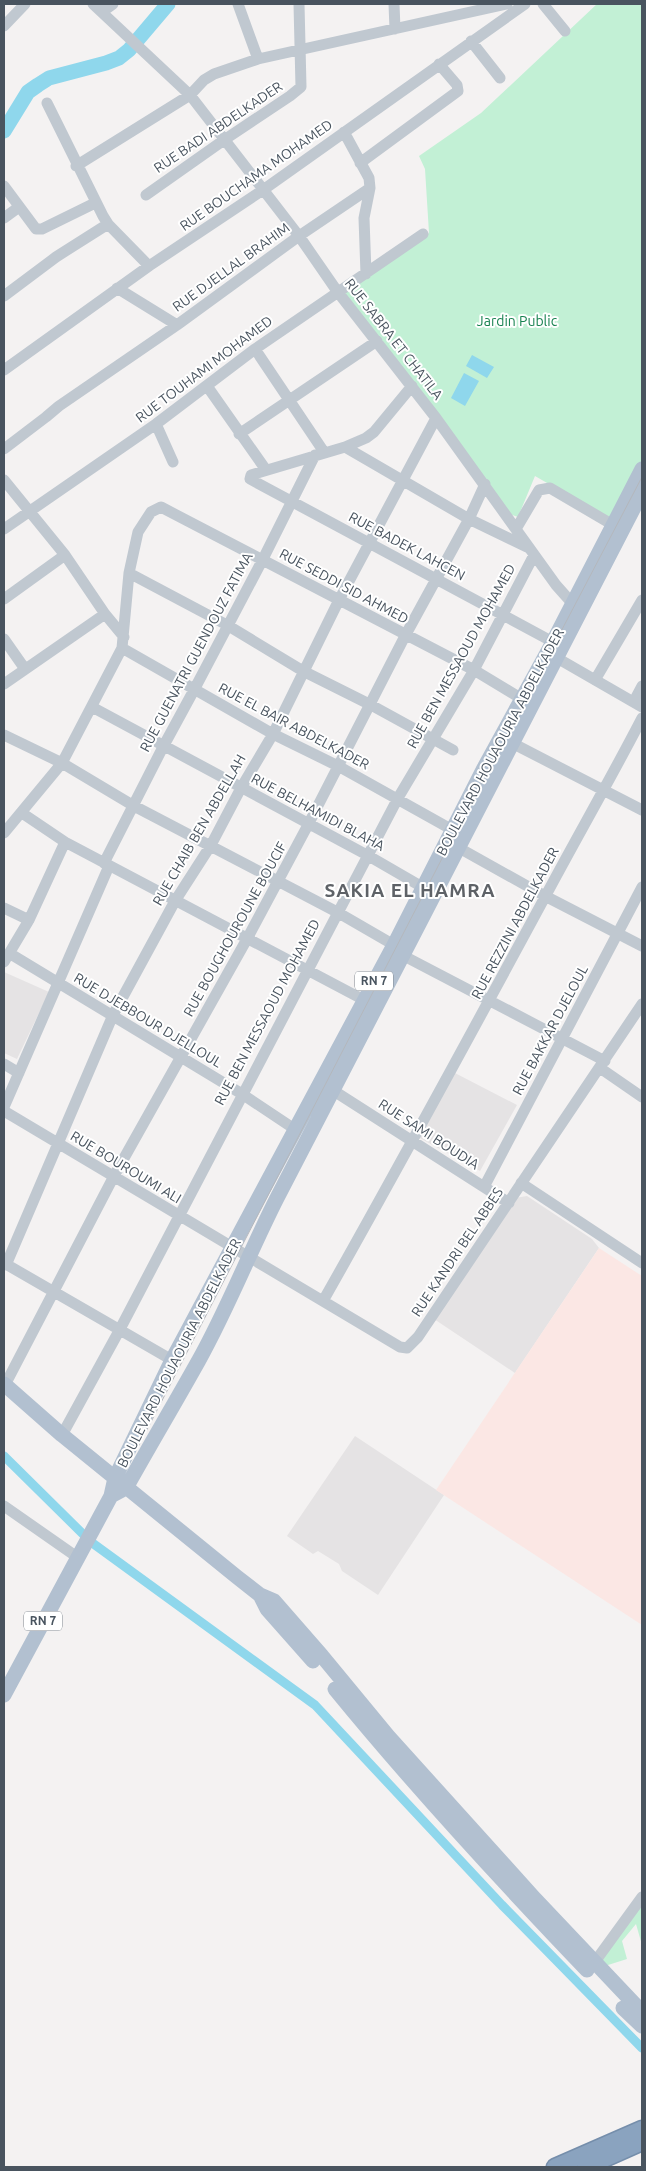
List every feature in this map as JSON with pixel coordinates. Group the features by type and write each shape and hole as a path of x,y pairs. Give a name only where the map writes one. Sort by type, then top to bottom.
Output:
{"highway":[{"path":"554,2167 593,2152 642,2128"},
{"path":"586,2167 642,2142"}],"main road":[{"name":"BOULEVARD HOUAOURIA ABDELKADER","path":"120,1483 172,1360 364,1000 399,950 424,888 512,743 557,658 577,606 613,525 642,469"},
{"name":"BOULEVARD HOUAOURIA ABDELKADER","path":"80,1552 111,1496 199,1360 276,1201 334,1091 399,950 522,699 553,642 577,606 642,492"},
{"path":"4,1384 120,1483 260,1595 267,1609 314,1662 379,1743 642,2012"},
{"name":"RN 7","path":"4,1694 80,1552"},
{"path":"482,1849 616,2002 642,2026"}],"street":[{"name":"RUE SABRA ET CHATILA","path":"93,4 190,95 299,236 337,291 436,418 556,585 577,606"},
{"path":"102,12 113,4"},
{"path":"238,4 258,59"},
{"path":"299,4 301,50"},
{"path":"394,4 395,29"},
{"path":"76,166 190,95 204,80 258,59 395,29 465,8 507,4"},
{"name":"RUE BOUCHAMA MOHAMED","path":"4,370 117,288 263,190 525,4"},
{"path":"543,4 565,31"},
{"path":"4,26 22,5"},
{"path":"471,41 500,78"},
{"name":"RUE BADI ABDELKADER","path":"146,195 290,96 300,87 301,50"},
{"path":"360,162 458,91 457,85 439,64"},
{"path":"47,104 76,166 108,224 149,266"},
{"path":"344,132 368,178 370,188 364,207 366,274"},
{"path":"4,186 36,229 42,228 95,203"},
{"name":"RUE DJELLAL BRAHIM","path":"4,449 58,406 177,325 299,236 370,188"},
{"path":"4,218 19,206"},
{"path":"4,296 56,258 108,224"},
{"name":"RUE TOUHAMI MOHAMED","path":"4,529 156,424 255,349 337,291 366,274 423,234"},
{"path":"117,288 177,325"},
{"path":"239,434 377,341"},
{"path":"255,349 289,400 319,454"},
{"path":"207,386 266,470 345,447 366,438 374,432 412,386"},
{"name":"RUE CHAIB BEN ABDELLAH","path":"5,1264 113,1015 175,901 211,845 241,788 273,734 339,600 436,418"},
{"path":"156,424 173,462"},
{"path":"345,447 469,519 531,551"},
{"name":"RUE GUENATRI GUENDOUZ FATIMA","path":"107,864 162,746 194,690 292,501 319,454"},
{"name":"RUE BADEK LAHCEN","path":"266,470 251,474 252,481 553,642"},
{"path":"4,480 65,555 106,614 123,643"},
{"name":"RUE BOUGHOUROUNE BOUCIF","path":"4,1384 55,1293 114,1176 278,882 436,578 469,519 485,484"},
{"path":"516,529 539,490 544,488 550,488 613,525"},
{"name":"RUE SEDDI SID AHMED","path":"129,573 138,532 151,512 161,508 263,559 406,636 474,670 522,699"},
{"name":"RUE BEN MESSAOUD MOHAMED","path":"62,1435 119,1331 367,855 398,798 474,670 503,614 531,551"},
{"path":"4,599 65,555"},
{"path":"4,833 62,763 123,643 129,573 227,625 303,671 371,705 453,750"},
{"path":"595,680 642,600"},
{"path":"4,684 106,614"},
{"path":"4,639 25,669"},
{"name":"RUE EL BAIR ABDELKADER","path":"123,643 194,690 273,734 398,798 455,839 545,896 642,946"},
{"path":"557,658 638,704 642,686"},
{"name":"RUE BELHAMIDI BLAHA","path":"92,707 309,823 424,888"},
{"name":"RUE REZZINI ABDELKADER","path":"323,1302 490,1002 545,896 605,790 642,718"},
{"path":"4,735 62,763 134,806 337,912 490,1002 563,1040 602,1065 642,1097"},
{"path":"512,743 642,810"},
{"path":"22,813 65,842 364,1000"},
{"path":"6,958 29,920 65,842"},
{"path":"4,1107 107,864"},
{"name":"RUE BAKKAR DJELOUL","path":"484,1187 642,887"},
{"path":"4,908 29,920"},
{"name":"RUE DJEBBOUR DJELLOUL","path":"6,958 57,982 113,1015 242,1094 296,1130"},
{"name":"RUE KANDRI BEL ABBES","path":"232,1248 400,1347 407,1348 413,1344 602,1065 638,1020 642,1004"},
{"path":"4,1064 19,1073"},
{"name":"RUE SAMI BOUDIA","path":"334,1091 508,1203"},
{"name":"RUE BOUROUMI ALI","path":"4,1111 232,1248"},
{"path":"521,1183 642,1263"},
{"path":"5,1264 172,1360"},
{"path":"4,1506 80,1552"},
{"path":"594,1963 642,1897"}],"shaded area":[{"path":"4,972 49,992 17,1059 4,1053"},
{"path":"453,1072 517,1105 480,1171 418,1137"},
{"path":"527,1196 592,1239 599,1248 515,1373 434,1319 515,1198"},
{"path":"599,1248 642,1276 642,1625 436,1490"},
{"path":"355,1436 444,1495 378,1595 342,1571 339,1564 318,1551 313,1554 287,1536"}],"green space":[{"name":"Jardin Public","path":"597,4 642,4 642,460 611,520 535,476 518,517 504,512 343,296 345,291 429,233 425,169 419,156 481,113"},
{"path":"642,1904 642,1945 636,1924 622,1941 627,1959 608,1965 603,1964 602,1960"}],"water":[{"path":"472,355 494,367 487,378 466,366"},
{"path":"464,373 479,381 465,406 451,398"}],"waterway":[{"path":"4,131 28,92 49,78 119,58 129,50 168,4"},
{"path":"4,1456 91,1542 315,1705 502,1905 642,2048"}],"tram line":[{"path":"137,1449 450,843 642,477"}],"district":[{"name":"SAKIA EL HAMRA","path":"410,890"}]}
